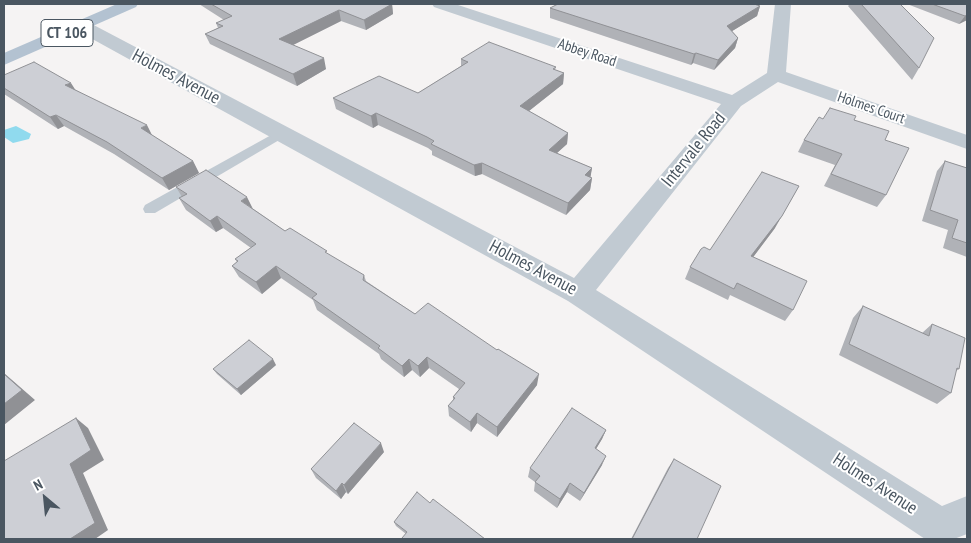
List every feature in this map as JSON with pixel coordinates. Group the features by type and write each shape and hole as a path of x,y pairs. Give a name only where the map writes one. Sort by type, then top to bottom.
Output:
{"main road":[{"name":"CT 106","path":"4,60 130,4"}],"street":[{"name":"Abbey Road","path":"440,4 734,102"},
{"path":"776,75 783,4"},
{"name":"Holmes Avenue","path":"82,26 578,293 952,530"},
{"name":"Intervale Road","path":"578,293 734,102 776,75"},
{"name":"Holmes Court","path":"776,75 967,142"}],"lane":[{"path":"150,209 282,133"}],"water":[{"path":"16,126 31,134 29,139 13,143 4,137 4,130"}],"building":[{"path":"211,4 392,4 364,20 339,10 279,39 324,58 293,74 205,34 223,26 216,23 232,16"},
{"path":"558,4 754,4 760,6 727,26 738,38 718,60 550,8"},
{"path":"861,4 900,4 934,38 919,68"},
{"path":"932,4 967,4 967,15 965,16"},
{"path":"489,42 556,67 553,69 564,73 520,106 568,133 549,150 592,168 585,175 592,178 568,203 482,163 474,165 431,144 434,141 427,137 376,113 371,116 333,98 379,76 418,93 468,62 461,59"},
{"path":"34,62 71,83 65,85 147,125 141,128 193,161 162,178 107,142 56,115 50,117 4,88 4,75"},
{"path":"830,108 856,116 854,120 889,131 885,140 909,148 886,195 831,174 842,154 804,140 819,117 823,119"},
{"path":"945,161 967,168 967,243 952,238 958,220 930,210"},
{"path":"206,170 247,197 241,201 285,231 290,228 364,275 363,280 415,314 428,303 497,350 539,374 497,427 477,413 470,422 448,406 465,383 427,357 418,366 409,359 402,366 378,348 380,346 312,298 317,294 276,266 256,282 232,266 238,261 235,259 256,244 217,216 210,221 179,198 187,194 176,187"},
{"path":"762,172 799,186 782,216 751,256 807,281 793,310 737,283 734,289 690,267 701,249 704,247 710,250"},
{"path":"863,306 929,336 932,324 965,338 959,369 957,368 951,393 849,344"},
{"path":"249,340 273,359 237,389 213,369"},
{"path":"4,374 22,390 4,404"},
{"path":"572,408 606,430 595,448 606,456 584,493 570,483 560,499 535,482 540,476 530,468"},
{"path":"76,418 91,450 70,464 95,523 70,539 4,539 4,461"},
{"path":"354,423 381,443 344,485 342,483 336,491 311,469"},
{"path":"674,459 721,486 697,539 632,539"},
{"path":"417,492 430,503 433,499 485,539 402,538 407,532 394,522"}]}
